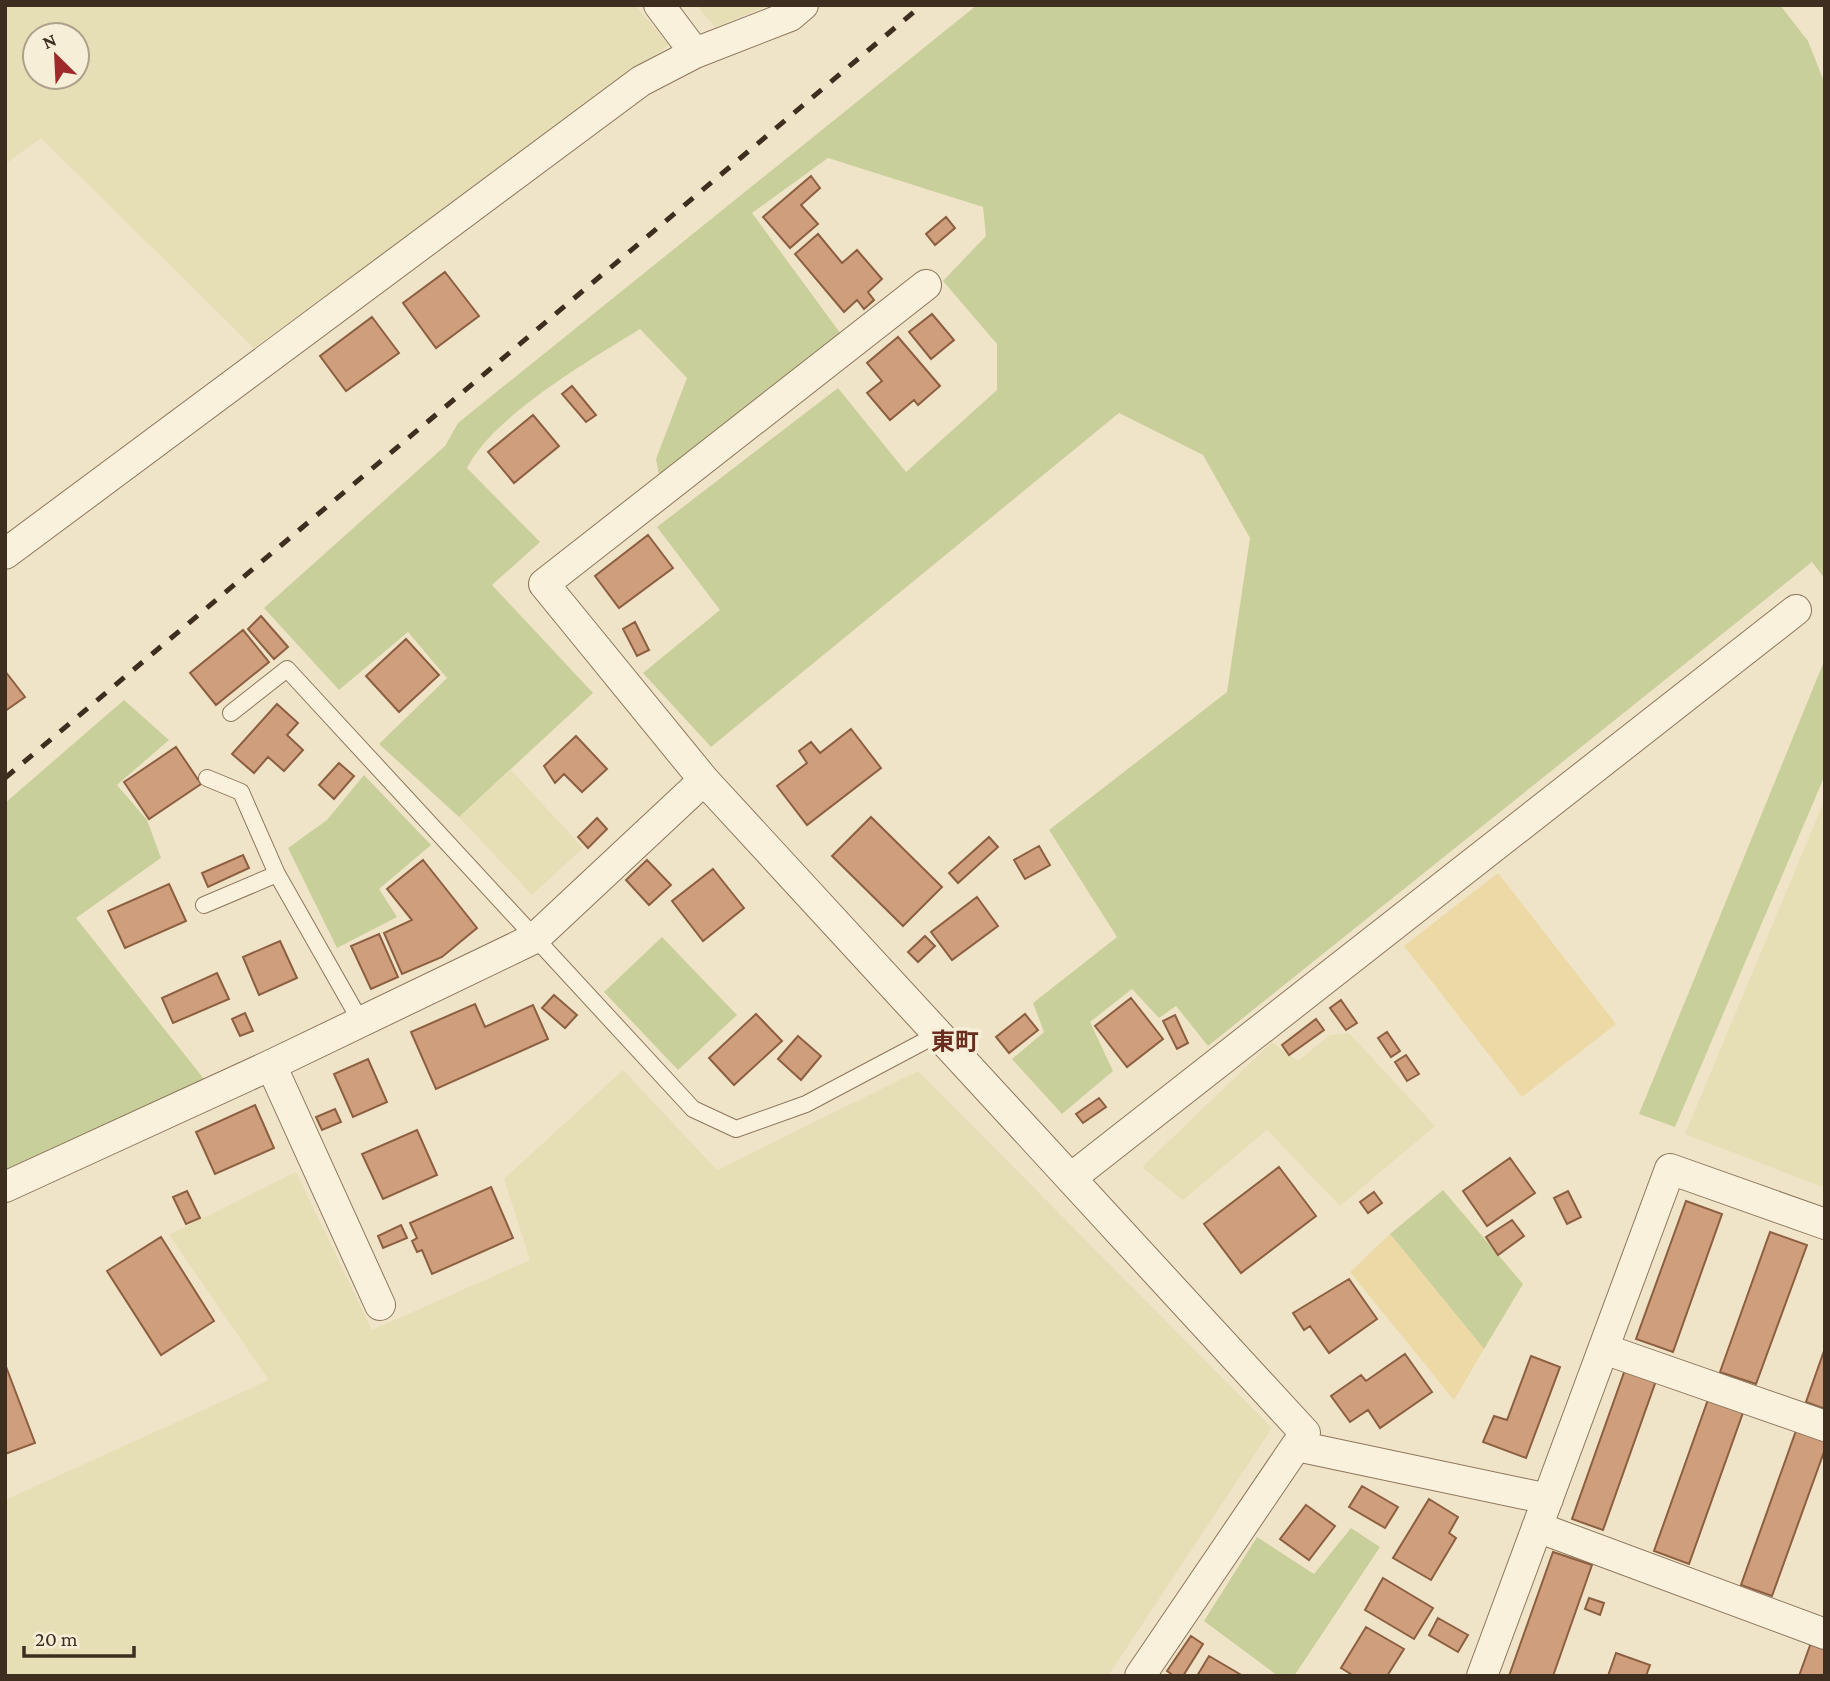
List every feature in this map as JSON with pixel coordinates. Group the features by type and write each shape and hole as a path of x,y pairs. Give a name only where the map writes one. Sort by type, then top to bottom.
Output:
{"street":[{"path":"659,5 695,53"},
{"path":"5,554 641,81 695,53 790,16 803,5"},
{"path":"926,285 544,584 704,780 1305,1433 1140,1676"},
{"path":"1071,1178 1796,610"},
{"path":"5,1187 271,1065 535,938 704,780"},
{"path":"271,1065 380,1305"},
{"path":"1482,1676 1670,1169 1825,1224"},
{"path":"1604,1349 1825,1426"},
{"path":"1297,1446 1548,1499"},
{"path":"1537,1527 1825,1634"}],"lane":[{"path":"231,713 287,669 693,1109 736,1129 806,1104 938,1034"},
{"path":"207,778 241,792 277,874 360,1022"},
{"path":"204,905 277,874"}],"shaded area":[{"path":"5,5 635,5 669,45 254,348 41,138 5,164"},
{"path":"696,5 770,5 715,27"},
{"path":"511,770 583,848 532,895 459,817"},
{"path":"1825,799 1825,1188 1685,1134"},
{"path":"1349,1033 1435,1126 1340,1206 1267,1130 1183,1200 1144,1169 1143,1166 1272,1042 1298,1061 1330,1035"},
{"path":"623,1070 717,1170 918,1071 1272,1428 1108,1676 5,1676 5,1500 269,1380 169,1235 296,1172 372,1330 530,1260 504,1179"}],"green space":[{"path":"977,5 1780,5 1808,41 1825,84 1825,579 1812,562 1208,1046 1176,1006 1159,1018 1132,989 1090,1022 1113,1071 1062,1114 1012,1059 1044,1032 1033,1003 1117,937 1049,830 1227,692 1250,538 1203,455 1119,413 711,747 643,673 720,610 657,527 838,388 906,472 997,390 997,344 943,281 986,236 983,207 828,158 752,213 841,334 660,480 656,459 687,378 640,329 544,391 520,409 480,448 467,468 540,542 492,585 593,693 459,817 379,744 447,678 408,632 339,690 264,608 445,446 458,423"},
{"path":"1825,659 1825,775 1675,1127 1639,1114"},
{"path":"124,700 169,740 117,785 147,820 161,858 76,918 204,1079 5,1170 5,803"},
{"path":"364,775 431,845 379,889 397,917 337,948 288,848 327,820"},
{"path":"662,937 737,1015 678,1070 604,992"},
{"path":"1443,1190 1523,1284 1484,1349 1390,1234"},
{"path":"1351,1528 1380,1547 1294,1676 1278,1676 1204,1621 1257,1537 1314,1574"}],"sand":[{"path":"1498,873 1616,1024 1522,1097 1404,946"},
{"path":"1390,1234 1484,1349 1454,1400 1350,1272"}],"building":[{"path":"811,176 820,188 801,205 818,224 790,248 763,217"},
{"path":"946,217 955,228 935,245 926,234"},
{"path":"818,234 842,263 857,250 882,279 868,292 874,300 864,309 857,300 844,312 795,254"},
{"path":"445,272 479,316 436,348 403,303"},
{"path":"932,314 954,340 931,359 909,332"},
{"path":"372,317 399,353 346,391 320,356"},
{"path":"898,337 940,386 918,405 914,400 890,420 867,393 882,381 867,363"},
{"path":"572,386 596,415 586,422 562,394"},
{"path":"533,415 559,446 514,483 488,452"},
{"path":"648,535 673,568 619,608 595,576"},
{"path":"261,616 288,647 274,659 248,629"},
{"path":"635,622 649,650 637,656 623,629"},
{"path":"243,630 269,662 216,705 190,673"},
{"path":"406,639 439,675 399,712 366,676"},
{"path":"5,671 25,697 5,711"},
{"path":"277,704 298,723 287,735 303,750 284,771 268,757 254,773 232,754"},
{"path":"851,729 881,768 807,825 777,786 807,763 799,751 811,742 820,753"},
{"path":"576,736 607,769 582,792 564,774 555,783 544,766"},
{"path":"176,747 201,784 149,819 124,782"},
{"path":"339,763 354,776 334,799 319,785"},
{"path":"871,817 942,887 903,926 832,856"},
{"path":"597,818 607,829 588,848 578,837"},
{"path":"989,837 998,847 958,883 949,873"},
{"path":"1039,846 1050,865 1025,879 1014,860"},
{"path":"243,855 249,868 208,887 202,873"},
{"path":"423,860 477,928 442,957 402,974 384,933 412,920 387,889"},
{"path":"647,860 671,885 649,905 626,880"},
{"path":"713,869 744,908 703,941 672,901"},
{"path":"169,884 186,921 125,948 108,911"},
{"path":"977,897 998,926 952,960 931,932"},
{"path":"379,934 398,977 371,989 351,946"},
{"path":"925,936 935,946 918,962 908,952"},
{"path":"280,941 297,978 259,995 243,957"},
{"path":"217,973 229,999 173,1023 162,998"},
{"path":"554,995 577,1015 565,1028 542,1008"},
{"path":"1131,998 1163,1039 1127,1067 1095,1026"},
{"path":"1341,1000 1357,1023 1346,1030 1330,1008"},
{"path":"475,1004 485,1027 533,1005 548,1039 436,1089 411,1032"},
{"path":"245,1013 253,1031 240,1036 232,1019"},
{"path":"756,1014 782,1041 734,1085 709,1058"},
{"path":"1025,1014 1038,1030 1009,1053 996,1037"},
{"path":"1175,1015 1188,1043 1177,1049 1163,1021"},
{"path":"1316,1019 1324,1030 1289,1055 1282,1045"},
{"path":"1387,1032 1400,1051 1391,1057 1378,1038"},
{"path":"798,1036 821,1056 801,1080 778,1059"},
{"path":"1406,1055 1419,1074 1407,1081 1395,1062"},
{"path":"368,1059 387,1102 353,1117 334,1074"},
{"path":"1099,1098 1106,1107 1083,1123 1076,1114"},
{"path":"255,1105 274,1148 215,1174 196,1132"},
{"path":"335,1109 341,1122 322,1130 316,1117"},
{"path":"417,1130 437,1175 383,1199 362,1154"},
{"path":"1510,1158 1535,1193 1487,1226 1463,1191"},
{"path":"1279,1167 1316,1216 1241,1273 1204,1224"},
{"path":"491,1187 513,1238 432,1274 422,1250 417,1252 412,1241 417,1238 410,1223"},
{"path":"187,1191 200,1218 186,1224 173,1197"},
{"path":"1568,1191 1581,1217 1567,1224 1554,1198"},
{"path":"1374,1192 1382,1203 1368,1213 1360,1202"},
{"path":"1686,1201 1722,1214 1673,1352 1636,1339"},
{"path":"1512,1220 1524,1236 1498,1255 1486,1237"},
{"path":"401,1225 407,1238 383,1248 378,1236"},
{"path":"1770,1232 1807,1245 1756,1384 1720,1372"},
{"path":"161,1237 214,1321 161,1355 107,1271"},
{"path":"1349,1279 1377,1319 1329,1353 1310,1326 1304,1330 1293,1313"},
{"path":"1825,1348 1825,1409 1806,1402"},
{"path":"1405,1354 1432,1392 1380,1428 1368,1410 1350,1422 1331,1396 1361,1375 1366,1381"},
{"path":"1531,1356 1560,1367 1526,1458 1483,1442 1494,1416 1507,1420"},
{"path":"5,1364 35,1443 5,1454"},
{"path":"1627,1364 1658,1375 1603,1530 1572,1519"},
{"path":"1710,1394 1745,1407 1689,1564 1654,1551"},
{"path":"1798,1425 1825,1435 1825,1449 1772,1596 1741,1585"},
{"path":"1362,1486 1398,1507 1385,1528 1349,1507"},
{"path":"1429,1499 1458,1517 1449,1533 1456,1538 1431,1580 1393,1558"},
{"path":"1306,1505 1335,1526 1309,1560 1280,1539"},
{"path":"1553,1552 1592,1565 1553,1676 1509,1676"},
{"path":"1383,1578 1433,1608 1414,1639 1365,1610"},
{"path":"1589,1598 1604,1603 1600,1615 1585,1609"},
{"path":"1438,1618 1468,1635 1458,1652 1429,1635"},
{"path":"1366,1627 1404,1649 1387,1676 1354,1676 1341,1668"},
{"path":"1191,1636 1203,1644 1183,1676 1174,1676 1167,1671"},
{"path":"1812,1640 1825,1645 1825,1676 1799,1676"},
{"path":"1616,1653 1650,1665 1646,1676 1608,1676"},
{"path":"1209,1656 1243,1676 1197,1676"}],"railway":[{"path":"5,778 922,5"}],"district":[{"name":"東町","path":"955,1042"}]}
